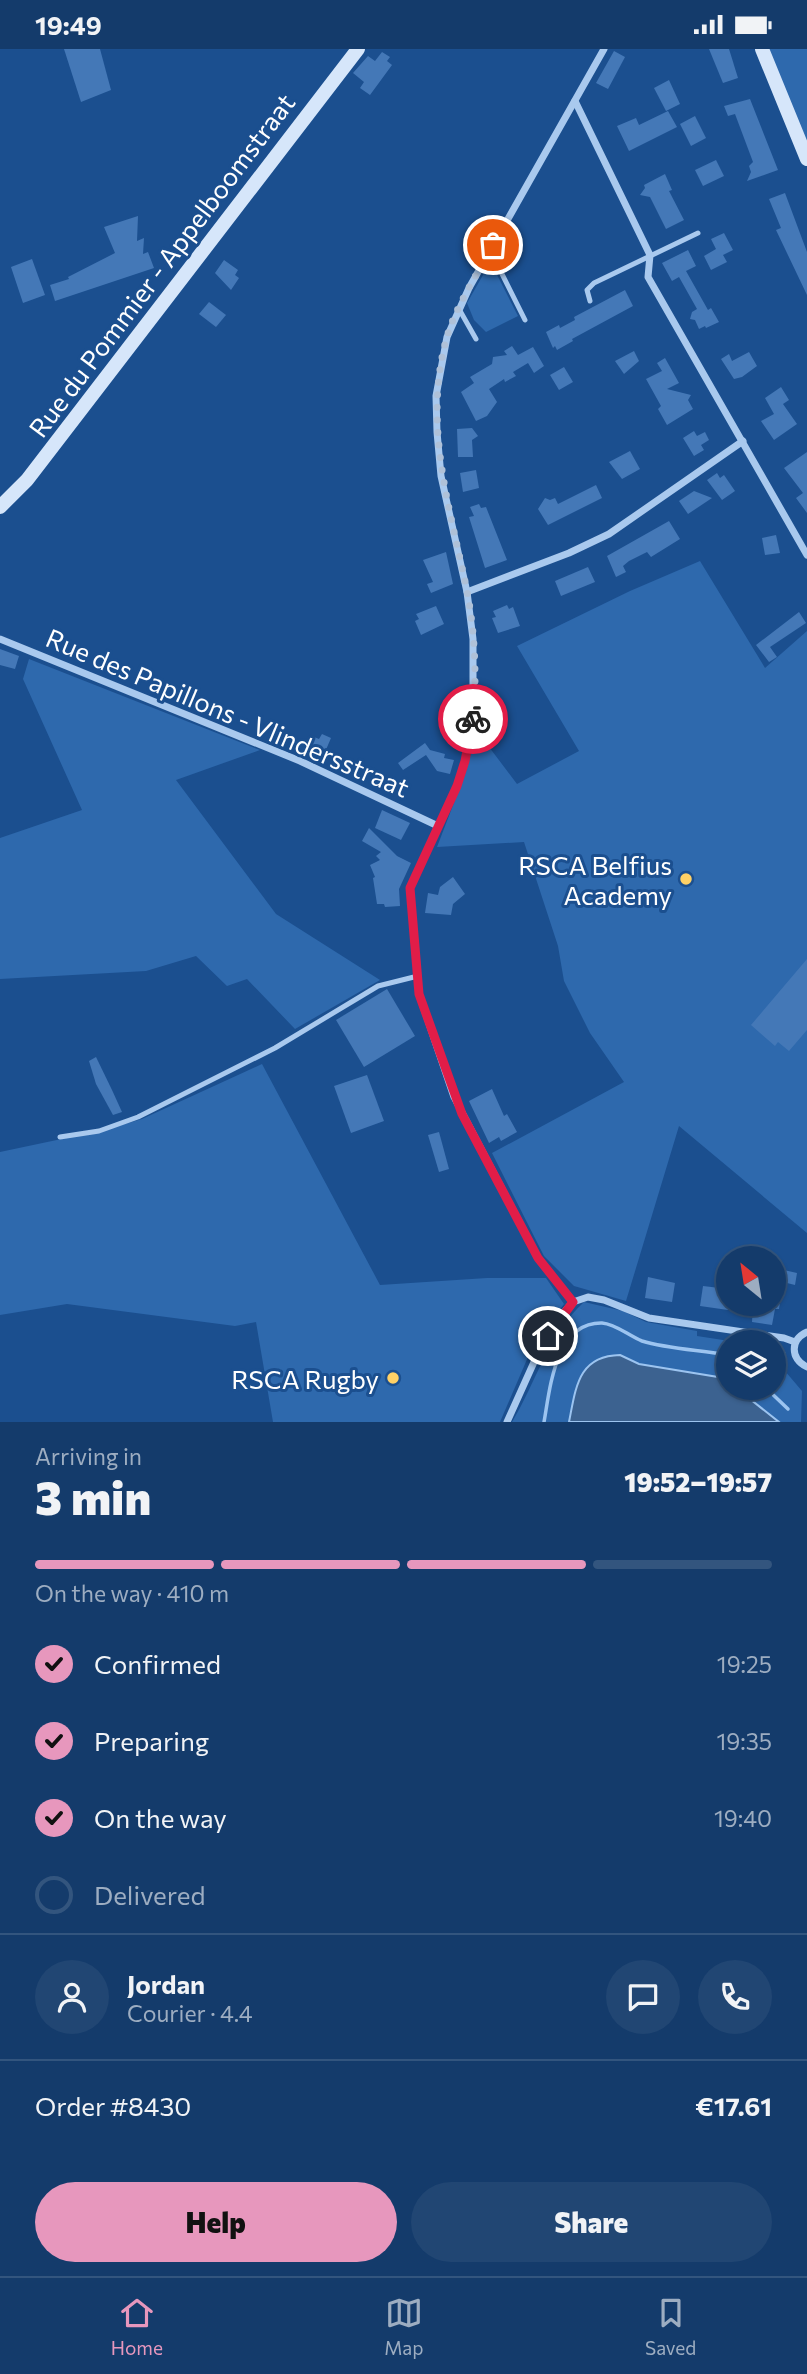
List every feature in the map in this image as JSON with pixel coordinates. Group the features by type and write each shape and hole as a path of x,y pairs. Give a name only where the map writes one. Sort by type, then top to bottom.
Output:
{"street":[{"name":"Rue du Pommier - Appelboomstraat","path":"0,507 27,480 358,49"},
{"path":"573,1302 538,1258 454,1097 419,994 410,888 465,761 473,716 473,639 467,592 441,476 437,432 436,396 447,337 491,250 604,49"},
{"path":"762,49 807,159"},
{"path":"575,101 650,255 648,277 807,555"},
{"path":"467,592 569,553 608,534 743,441"},
{"name":"Rue des Papillons - Vlindersstraat","path":"0,639 300,761 438,826"},
{"path":"507,1422 539,1351 556,1321 573,1302 588,1297 604,1300 649,1318 784,1338 795,1342"},
{"path":"807,1332 795,1342 794,1348 797,1360 807,1367"}],"lane":[{"path":"590,301 587,289 594,283 698,233"},
{"path":"491,250 525,320"},
{"path":"459,309 476,339"},
{"path":"61,1137 99,1131 138,1117 275,1048 378,986 418,976"}],"shaded area":[{"path":"768,49 807,49 807,147"},
{"path":"492,265 518,316 486,332 474,320 467,303 487,268"},
{"name":"RSCA Belfius Academy","path":"700,561 765,668 807,631 807,1233 679,1126 626,1301 574,1286 544,1256 492,1153 624,1082 590,1033 564,981 558,946 524,842 437,847 465,774 477,731 517,784 579,751 517,646 630,591"},
{"path":"29,659 260,750 176,780 276,914 380,980 295,1029 247,979 227,986 196,956 146,971 0,979 0,838 82,810 23,679"},
{"path":"262,1064 380,1285 487,1278 546,1278 564,1304 531,1350 500,1422 273,1422 256,1322 235,1326 67,1304 0,1315 0,1152 104,1130 142,1119"},
{"path":"584,1302 623,1311 646,1322 697,1331 697,1336 716,1339 716,1400 786,1400 786,1372 802,1391 801,1422 512,1422 552,1344 571,1315"},
{"path":"620,1355 639,1364 716,1377 716,1400 751,1400 779,1422 569,1422 581,1376 587,1367 606,1357"}],"building":[{"path":"64,49 100,49 111,90 81,102"},
{"path":"709,49 729,49 738,78 723,83"},
{"path":"614,51 625,57 608,89 596,83"},
{"path":"382,52 390,57 387,61 392,65 370,95 360,88 364,82 353,73 368,56 375,61"},
{"path":"669,80 680,104 666,111 654,88"},
{"path":"750,99 778,170 747,181 751,172 749,166 753,162 735,114 728,116 724,106"},
{"path":"668,111 677,127 629,151 617,126 636,118 639,125"},
{"path":"695,116 706,138 691,146 680,124"},
{"path":"716,160 724,176 703,186 695,170"},
{"path":"665,174 672,190 669,191 684,220 666,229 650,197 640,195 644,185"},
{"path":"785,193 807,252 807,295 776,230 781,228 769,199"},
{"path":"138,216 137,241 144,238 143,254 148,252 154,268 55,301 50,285 69,279 68,277 115,253 104,227"},
{"path":"724,233 733,250 723,255 727,262 711,270 704,256 716,249 711,239"},
{"path":"688,250 696,266 686,271 708,310 711,308 719,322 706,328 705,326 699,329 695,320 690,319 692,312 697,309 679,277 672,281 662,263"},
{"path":"32,259 45,295 23,303 11,267"},
{"path":"224,260 238,270 235,275 239,278 231,290 215,273"},
{"path":"625,290 633,306 557,350 555,346 553,348 546,332 559,325 560,328 575,320 574,317"},
{"path":"209,302 226,315 216,327 199,314"},
{"path":"512,346 518,355 533,347 544,366 534,373 528,363 513,372 516,376 505,382 504,379 489,389 497,402 487,416 476,421 461,392 474,383 470,377 492,364 493,357 507,355 504,351"},
{"path":"634,351 639,361 624,374 615,361"},
{"path":"749,352 757,366 742,377 734,379 721,359 729,354 732,361"},
{"path":"665,358 679,383 667,389 691,395 688,400 693,409 667,425 658,409 661,406 646,379 662,371 657,363"},
{"path":"564,367 573,382 559,390 550,375"},
{"path":"781,387 789,400 783,404 797,424 774,440 761,421 774,414 765,398"},
{"path":"472,428 478,436 472,440 473,457 458,457 457,429"},
{"path":"694,431 697,436 705,432 709,440 701,445 704,450 694,456 683,438"},
{"path":"630,451 640,469 622,479 609,462"},
{"path":"807,452 807,513 796,498 803,493 784,468"},
{"path":"476,470 479,488 463,492 460,473"},
{"path":"717,473 720,478 724,475 735,491 722,500 707,480"},
{"path":"596,485 602,498 548,525 538,509 545,498 555,498 558,504"},
{"path":"694,491 712,498 688,514 679,501"},
{"path":"479,504 481,508 486,507 507,560 485,568 469,517 474,516 470,507"},
{"path":"669,521 680,539 651,557 647,552 629,561 623,566 626,572 616,577 607,556"},
{"path":"776,535 780,553 765,555 762,538"},
{"path":"446,552 453,584 431,593 427,584 433,582 423,560"},
{"path":"588,567 595,582 561,596 555,581"},
{"path":"507,605 509,609 513,607 520,626 498,633 492,618 496,617 493,611"},
{"path":"436,606 444,624 421,635 415,621 419,619 416,614"},
{"path":"799,612 806,623 770,647 777,657 769,662 756,645"},
{"path":"0,649 19,656 15,669 0,665"},
{"path":"322,734 331,738 322,759 308,751 314,737 319,739"},
{"path":"425,743 430,750 454,760 450,774 437,771 426,755 403,770 398,763"},
{"path":"382,810 410,823 401,840 375,828"},
{"path":"369,828 397,856 411,863 399,889 400,906 385,907 384,904 377,904 375,877 370,865 380,860 376,856 381,852 362,841"},
{"path":"453,877 465,894 453,904 451,915 425,913 428,893 438,895 440,887"},
{"path":"807,959 807,1030 789,1051 778,1042 775,1046 751,1025"},
{"path":"387,989 415,1036 364,1067 336,1020"},
{"path":"96,1057 122,1112 113,1115 96,1084 89,1061"},
{"path":"367,1075 384,1121 351,1133 334,1086"},
{"path":"492,1089 504,1116 507,1114 517,1132 501,1141 499,1137 489,1143 469,1101"},
{"path":"439,1132 449,1169 439,1172 428,1135"},
{"path":"786,1270 797,1273 795,1285 786,1283"},
{"path":"648,1277 675,1283 672,1302 645,1298"},
{"path":"703,1286 716,1288 716,1308 700,1306"},
{"path":"752,1316 774,1316 772,1325 752,1322"}],"waterway":[{"path":"544,1422 558,1360 574,1333 586,1326 607,1324 652,1344 716,1353"},
{"path":"779,1400 788,1409"}],"way so far":[{"path":"473,719 473,639 467,592 441,476 436,396 447,337 469,288 493,245"}],"place":[{"name":"RSCA Belfius Academy","path":"686,879"},
{"name":"RSCA Rugby","path":"393,1378"}],"route":[{"path":"473,719 457,786 414,874 410,888 419,994 462,1114 495,1172 538,1258 573,1302 556,1321 548,1336"}]}
